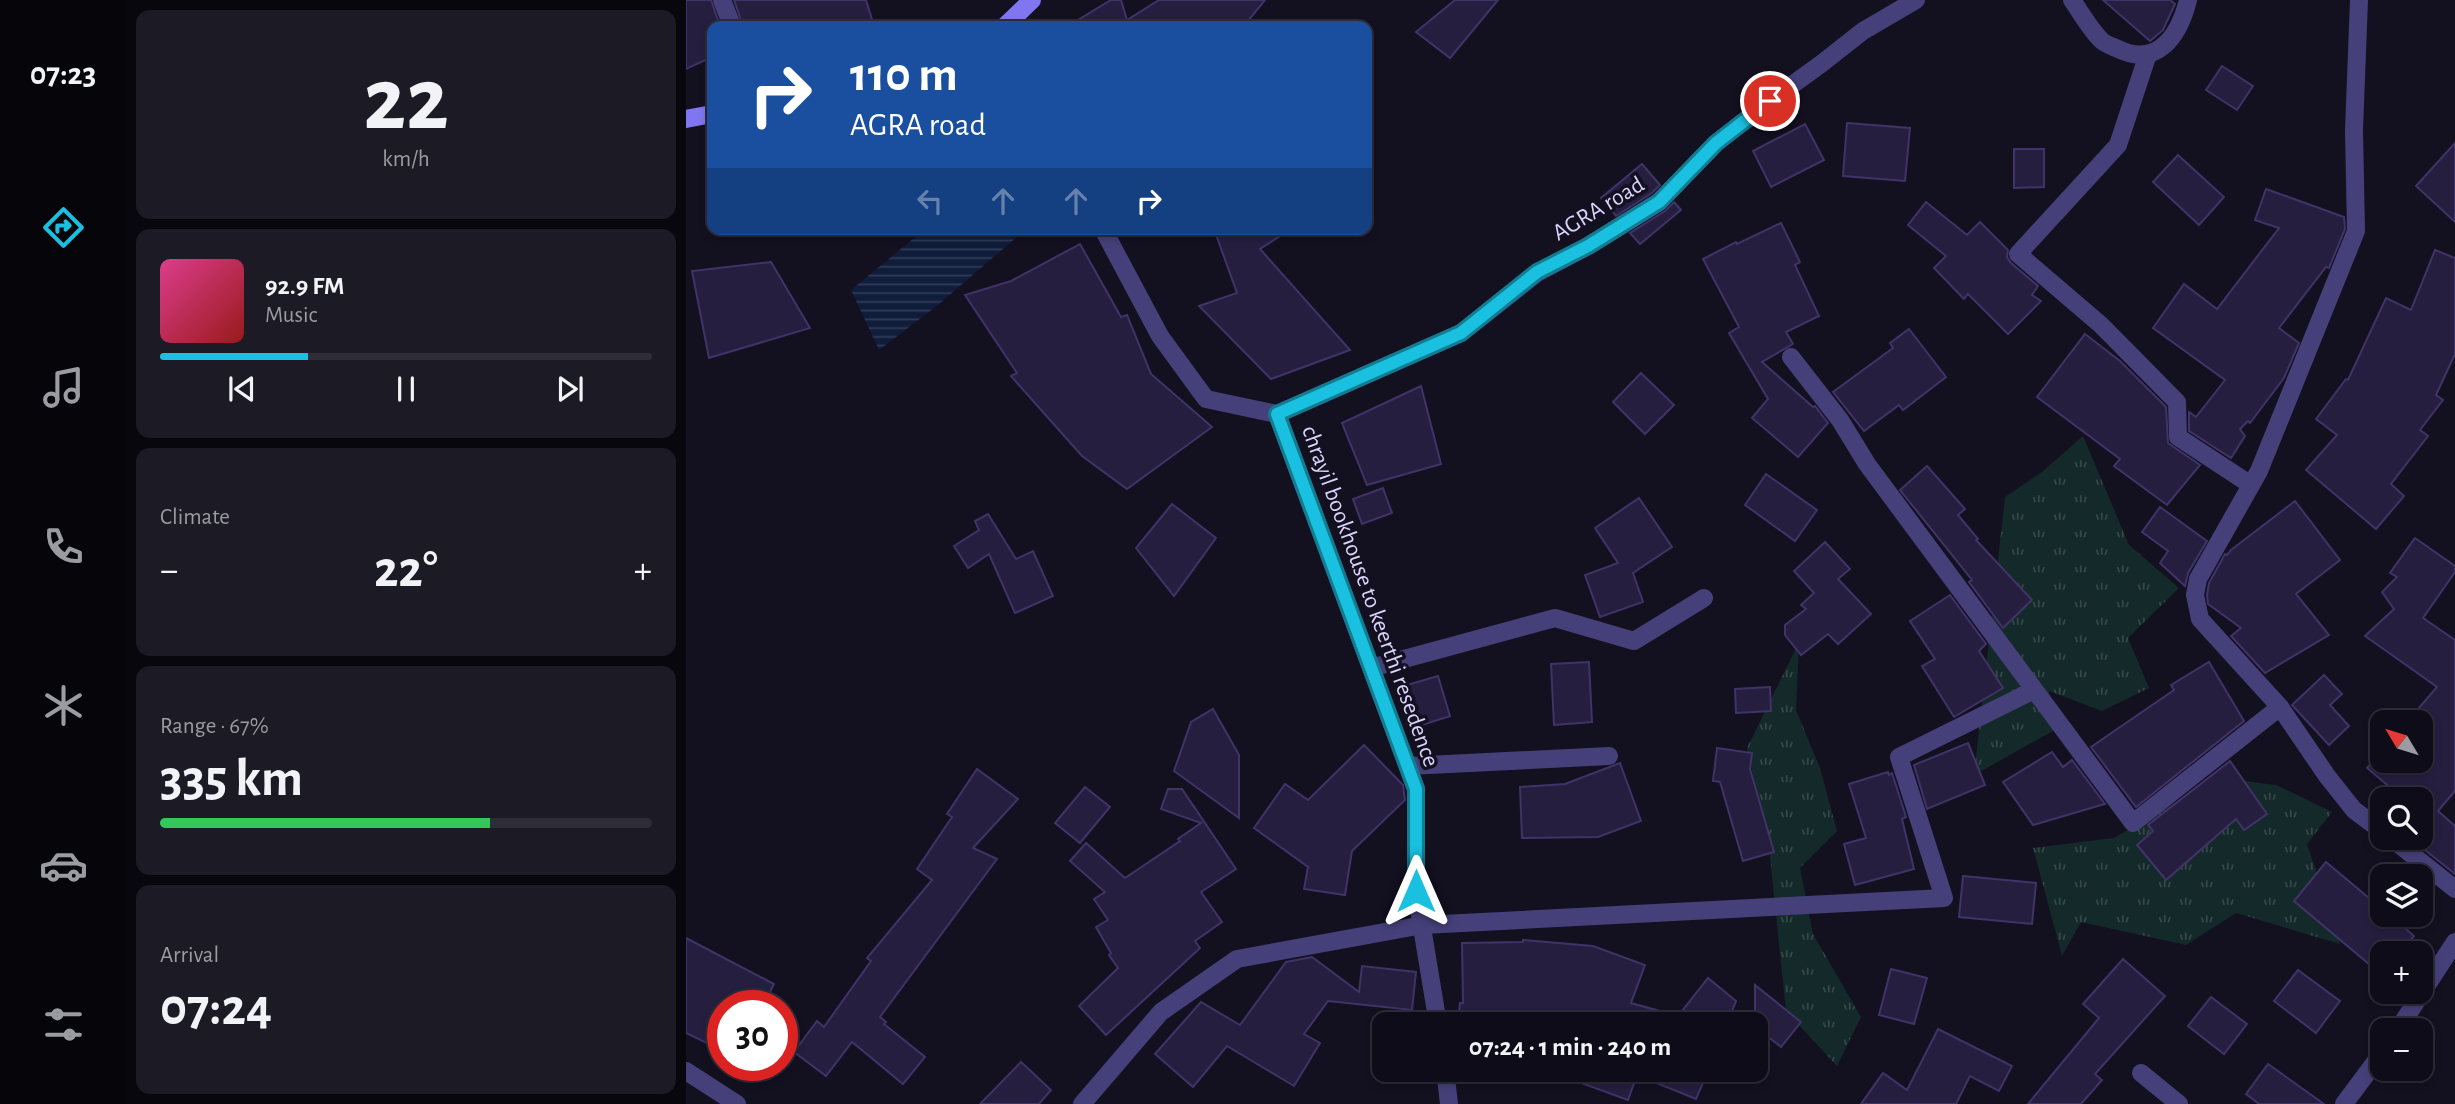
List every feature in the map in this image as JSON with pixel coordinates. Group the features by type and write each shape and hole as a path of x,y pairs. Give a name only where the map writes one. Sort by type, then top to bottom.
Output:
{"street":[{"path":"722,0 730,21"},
{"path":"1010,21 1032,0"},
{"name":"AGRA road","path":"1277,414 1461,333 1537,272 1588,246 1659,202 1716,143 1759,109 1863,30 1916,0"},
{"path":"2072,0 2102,41 2126,54 2148,54 2165,47 2183,19 2188,0"},
{"path":"2359,0 2354,130 2356,231 2264,458 2252,485 2198,579 2195,596 2200,619 2280,707 2354,810 2370,822"},
{"path":"2148,54 2118,145 2018,254 2101,326 2177,402 2178,437 2252,485"},
{"path":"686,119 707,115"},
{"name":"chrayil bookhouse to keerthi resedence","path":"1106,235 1160,336 1206,399 1277,414 1416,789 1416,891 1436,1012"},
{"path":"1791,357 2133,823 2280,707"},
{"path":"1371,668 1555,618 1634,641 1704,598"},
{"path":"1082,1104 1161,1013 1237,959 1423,925 1944,898 1899,757 2034,690"},
{"path":"1408,766 1609,755"},
{"path":"2406,850 2455,889"},
{"path":"2405,1018 2455,942"},
{"path":"2344,1104 2370,1069"},
{"path":"686,1071 737,1104"},
{"path":"2141,1073 2179,1104"},
{"path":"1446,1082 1449,1104"}],"green space":[{"path":"2083,436 2129,545 2179,588 2128,638 2149,688 2102,711 2049,691 2053,731 1974,775 2005,497 2042,472"},
{"path":"1799,642 1796,710 1820,768 1837,831 1800,868 1813,934 1861,1017 1837,1066 1786,1011 1769,847 1747,748"},
{"path":"2217,778 2276,785 2332,812 2307,844 2340,944 2236,913 2186,945 2081,922 2062,956 2033,848 2114,838"}],"water":[{"path":"918,235 1019,235 938,305 879,350 851,290"}],"building":[{"path":"686,0 711,0 718,21 707,21 707,59 686,69"},
{"path":"734,0 866,0 872,21 741,21"},
{"path":"1111,0 1121,0 1127,20 1159,0 1265,0 1248,21 1076,21"},
{"path":"1455,0 1498,0 1450,58 1416,32"},
{"path":"2103,0 2170,0 2175,4 2163,30 2150,41"},
{"path":"2222,66 2253,86 2237,110 2206,90"},
{"path":"1847,123 1910,128 1905,181 1843,176"},
{"path":"1805,124 1824,160 1771,187 1753,151"},
{"path":"2455,143 2455,222 2416,186"},
{"path":"2014,149 2044,149 2044,187 2014,188"},
{"path":"2178,155 2224,197 2199,225 2153,182"},
{"path":"1642,164 1660,185 1616,216 1601,198"},
{"path":"2266,189 2344,217 2345,229 2329,268 2326,267 2279,328 2299,343 2284,378 2250,423 2248,421 2240,429 2245,436 2231,458 2189,431 2189,412 2196,417 2225,380 2153,328 2184,284 2217,309 2279,228 2255,220"},
{"path":"1674,202 1681,210 1640,244 1630,233 1665,211"},
{"path":"1926,202 1967,235 1980,222 2008,250 2007,257 2011,263 2038,286 2032,295 2041,301 2008,334 1968,294 1964,299 1934,268 1946,256 1908,225"},
{"path":"1781,223 1800,262 1795,265 1819,316 1786,332 1793,344 1762,362 1815,406 1828,423 1798,457 1752,418 1768,399 1729,333 1739,327 1703,259"},
{"path":"1216,235 1282,235 1260,249 1350,350 1271,379 1199,306 1237,293"},
{"path":"1080,244 1121,317 1127,315 1151,374 1212,427 1127,489 1082,456 1011,376 1017,373 965,295 1011,281"},
{"path":"2435,250 2455,258 2455,354 2436,395 2443,400 2420,430 2428,436 2391,484 2404,496 2376,529 2306,470 2337,435 2316,419 2346,379 2348,380 2386,298 2411,310"},
{"path":"771,262 810,328 709,358 692,271"},
{"path":"1909,329 1946,377 1903,410 1899,405 1864,431 1833,392 1893,348 1890,343"},
{"path":"2085,334 2120,361 2166,407 2168,443 2200,465 2167,505 2114,466 2120,459 2037,397"},
{"path":"1641,373 1674,405 1645,434 1613,402"},
{"path":"1421,386 1441,464 1367,485 1342,423"},
{"path":"1927,466 1965,509 1958,515 1978,539 1976,540 2032,600 2003,628 1969,582 1972,580 1900,490"},
{"path":"1766,474 1817,510 1795,541 1745,505"},
{"path":"1383,488 1392,513 1362,524 1353,499"},
{"path":"1639,498 1672,547 1633,573 1643,602 1600,617 1585,575 1618,563 1595,528"},
{"path":"2295,501 2340,560 2296,594 2329,635 2265,673 2231,636 2241,628 2208,604 2209,583 2225,554"},
{"path":"1172,504 1216,538 1174,596 1136,548"},
{"path":"2160,507 2207,541 2188,573 2185,586 2160,563 2168,551 2142,532"},
{"path":"988,514 1016,559 1033,551 1053,596 1015,613 989,554 968,568 954,546 979,530 975,521"},
{"path":"2415,538 2455,566 2455,572 2423,618 2455,640 2455,791 2438,811 2455,826 2455,874 2425,850 2433,850 2433,787 2390,787 2374,774 2433,773 2433,710 2417,710 2437,687 2365,636 2394,609 2382,592 2397,577 2390,573"},
{"path":"1825,542 1850,569 1838,579 1871,614 1838,644 1828,634 1801,655 1785,635 1785,625 1806,609 1801,605 1814,593 1794,571"},
{"path":"1950,595 1986,644 1979,651 2003,688 1954,717 1922,666 1935,659 1910,621"},
{"path":"1589,662 1592,722 1554,725 1551,664"},
{"path":"2209,662 2244,721 2136,807 2091,747 2174,690 2171,685"},
{"path":"2324,675 2342,694 2330,705 2349,726 2329,745 2292,705"},
{"path":"1438,676 1450,716 1416,727 1404,686"},
{"path":"1770,687 1771,711 1736,713 1735,689"},
{"path":"1213,709 1239,755 1239,818 1174,771 1191,722"},
{"path":"1968,743 1985,785 1927,809 1914,765"},
{"path":"1364,745 1403,785 1405,800 1352,851 1345,895 1304,889 1308,867 1254,828 1285,784 1308,800"},
{"path":"1717,748 1752,753 1750,769 1774,852 1743,861 1720,782 1713,781"},
{"path":"2052,752 2063,767 2072,760 2105,804 2033,825 2003,782"},
{"path":"2230,761 2267,814 2244,830 2236,819 2166,880 2137,845 2153,831 2148,825"},
{"path":"1620,763 1641,821 1598,837 1522,838 1520,787 1565,784"},
{"path":"977,769 1018,799 973,848 997,859 880,1017 886,1022 884,1024 925,1057 903,1084 852,1042 826,1076 798,1055 798,1047 817,1021 824,1027 871,961 867,958 932,880 917,869 952,817 947,814"},
{"path":"1888,772 1889,775 1892,773 1906,817 1902,819 1914,869 1855,885 1844,844 1866,838 1849,784"},
{"path":"1085,787 1110,807 1080,843 1055,823"},
{"path":"1168,789 1182,789 1236,869 1201,892 1222,922 1195,941 1200,948 1106,1035 1079,1006 1118,968 1096,927 1108,920 1094,899 1105,892 1070,861 1086,843 1125,878 1180,841 1178,839 1201,823 1161,809"},
{"path":"2326,862 2370,899 2370,927 2404,927 2414,936 2410,941 2370,941 2370,965 2294,901"},
{"path":"1963,876 2036,883 2032,924 1959,917"},
{"path":"686,938 774,984 771,990 707,990 707,1043 686,1033"},
{"path":"1523,942 1593,946 1645,965 1631,1003 1664,1012 1459,1012 1460,1003 1463,1003 1462,943"},
{"path":"1312,957 1359,992 1362,966 1416,972 1412,1010 1328,1001 1304,1034 1320,1043 1294,1086 1227,1046 1193,1087 1155,1054 1201,1002 1240,1025 1286,962"},
{"path":"2123,959 2165,996 2095,1074 2102,1080 2081,1104 2028,1104 2099,1018 2083,1004"},
{"path":"1891,969 1927,978 1914,1024 1879,1015"},
{"path":"2298,970 2340,1001 2316,1033 2274,1001"},
{"path":"1708,978 1736,1001 1732,1012 1681,1012"},
{"path":"1755,985 1801,1022 1781,1047 1768,1036 1768,1012 1755,1012"},
{"path":"2211,997 2247,1024 2224,1054 2188,1026"},
{"path":"1938,1029 2012,1066 1999,1091 1970,1076 1956,1104 1861,1104 1883,1073 1907,1090"},
{"path":"1021,1062 1051,1090 1039,1104 980,1104"},
{"path":"2268,1064 2324,1104 2259,1104 2246,1094"},
{"path":"1578,1082 1634,1082 1628,1100"},
{"path":"1654,1082 1703,1082 1696,1099"}],"route":[{"path":"1416,891 1416,789 1277,414 1461,333 1537,272 1588,246 1659,202 1716,143 1770,101"}]}
